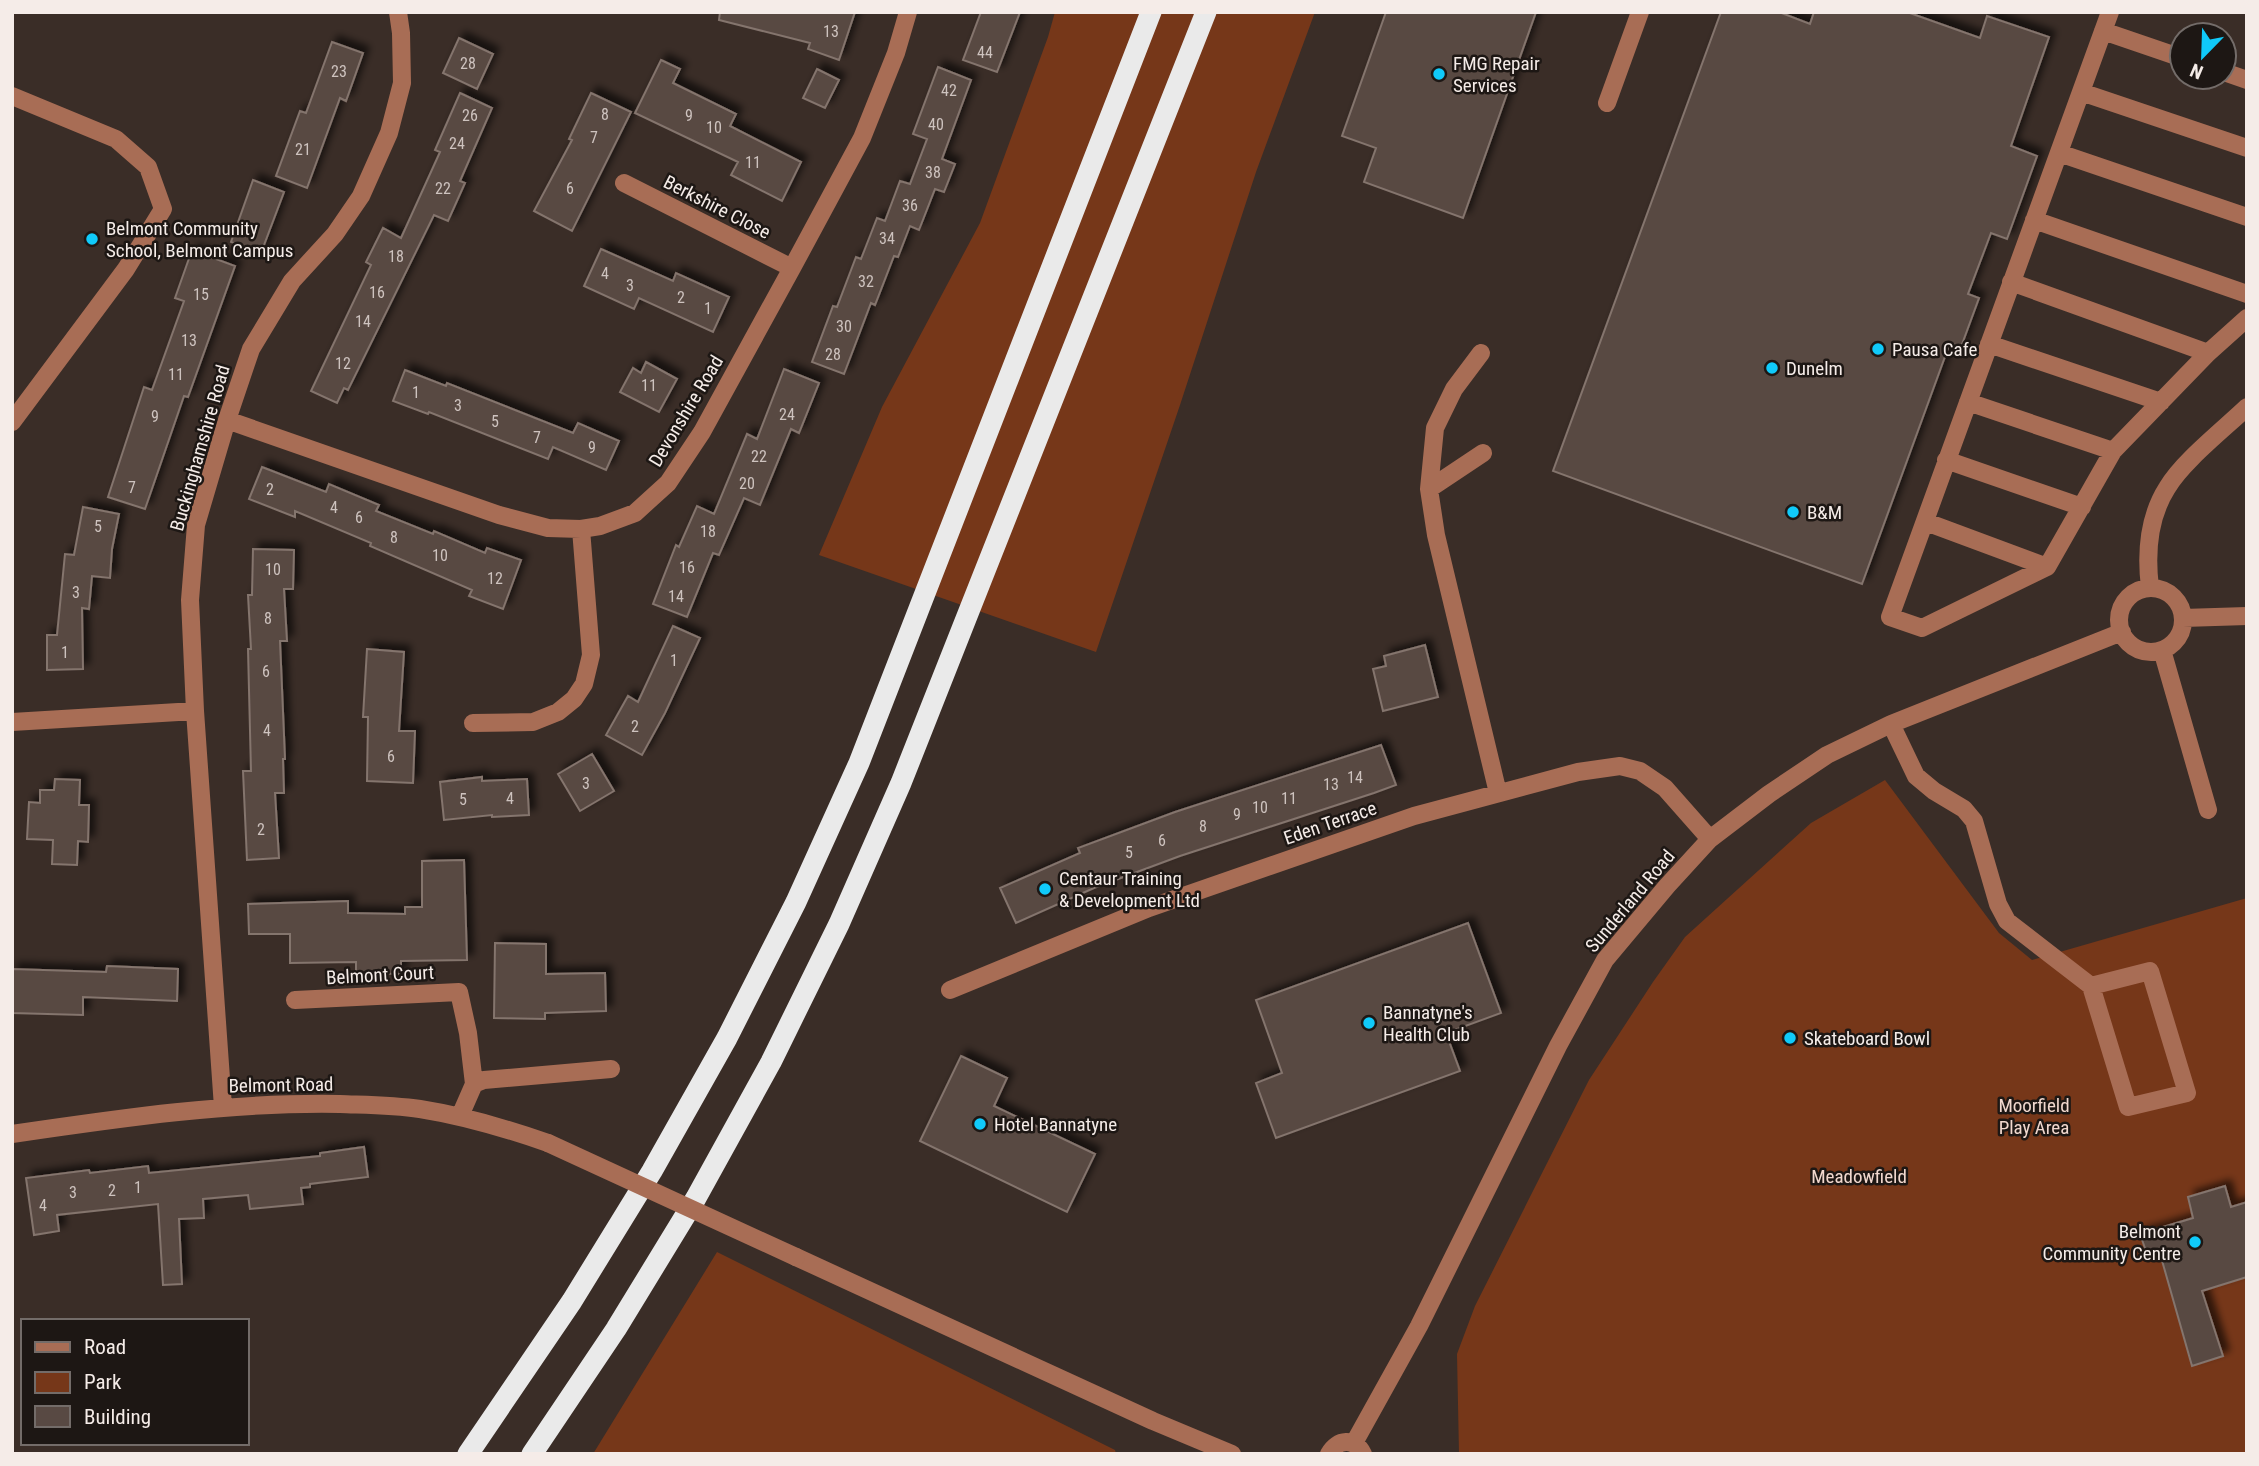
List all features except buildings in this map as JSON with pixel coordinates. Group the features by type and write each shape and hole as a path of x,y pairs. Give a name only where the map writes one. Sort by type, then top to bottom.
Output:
{"highway":[{"path":"468,1454 572,1301 652,1171 727,1038 796,902 859,763 1152,12"},
{"path":"532,1454 616,1329 696,1198 771,1062 839,924 901,783 1206,12"}],"street":[{"name":"Buckinghamshire Road","path":"223,1107 195,711 190,600 197,525 227,419 251,349 292,281 335,234 361,196 389,133 402,83 398,12"},
{"name":"Devonshire Road","path":"227,419 499,515 548,528 581,529 600,526 635,513 668,483 702,432 792,268 862,138 908,12"},
{"path":"1607,103 1640,12"},
{"path":"2110,12 1890,617 1922,628 2048,567 2113,451 2208,353 2247,318"},
{"path":"2103,31 2168,53"},
{"path":"2081,92 2247,148"},
{"path":"12,96 116,139 148,167 163,209 126,269 12,422"},
{"path":"2059,153 2247,217"},
{"name":"Berkshire Close","path":"624,183 792,268"},
{"path":"2034,220 2247,294"},
{"path":"2011,282 2208,353"},
{"path":"1989,344 2161,402"},
{"path":"1481,353 1454,389 1435,428 1429,489 1436,535 1498,793"},
{"path":"1968,402 2113,451"},
{"path":"2150,588 2147,559 2153,522 2166,488 2188,463 2247,407"},
{"path":"1429,489 1483,453"},
{"path":"1947,460 2082,507"},
{"path":"1926,522 2048,567"},
{"path":"472,723 533,722 558,712 574,699 584,684 591,655 581,529"},
{"path":"2150,588 2169,593 2181,608 2183,618 2178,638 2162,650 2150,652 2129,642 2119,621 2128,598 2138,591 2150,588"},
{"path":"2183,618 2247,615"},
{"name":"Sunderland Road","path":"1359,1448 1558,1046 1605,960 1710,839 1769,794 1827,755 1891,724 2122,632"},
{"path":"2162,650 2208,810"},
{"path":"12,722 195,711"},
{"path":"1891,724 1916,776 1934,791 1964,809 1974,821 1998,904 2007,921 2091,986 2128,1108 2187,1093 2150,971 2091,986"},
{"name":"Eden Terrace","path":"950,990 1149,908 1414,816 1578,772 1620,766 1640,771 1665,788 1710,839"},
{"name":"Belmont Court","path":"295,1000 459,992 468,1033 474,1084"},
{"path":"460,1116 474,1084 484,1080 611,1069"},
{"name":"Belmont Road","path":"12,1134 111,1119 223,1107 302,1104 416,1108 500,1126 548,1143 1153,1421 1232,1454"},
{"path":"1329,1454 1336,1444 1345,1441 1359,1448"}],"green space":[{"path":"1055,12 1315,12 1256,172 1096,652 819,555 882,407 980,223"},
{"name":"Meadowfield","path":"1885,780 1999,933 2032,960 2247,898 2247,1454 1459,1454 1457,1354 1475,1306 1589,1080 1685,937 1811,823"},
{"path":"717,1252 1115,1450 1116,1454 593,1454"}],"place":[{"name":"FMG Repair Services","path":"1439,74"},
{"name":"Belmont Community School, Belmont Campus","path":"92,239"},
{"name":"Pausa Cafe","path":"1878,349"},
{"name":"Dunelm","path":"1772,368"},
{"name":"B&M","path":"1793,512"},
{"name":"Centaur Training & Development Ltd","path":"1045,889"},
{"name":"Bannatyne's Health Club","path":"1369,1023"},
{"name":"Skateboard Bowl","path":"1790,1038"},
{"name":"Hotel Bannatyne","path":"980,1124"},
{"name":"Belmont Community Centre","path":"2195,1242"}],"park label":[{"name":"Moorfield Play Area","path":"2034,1116"}]}
